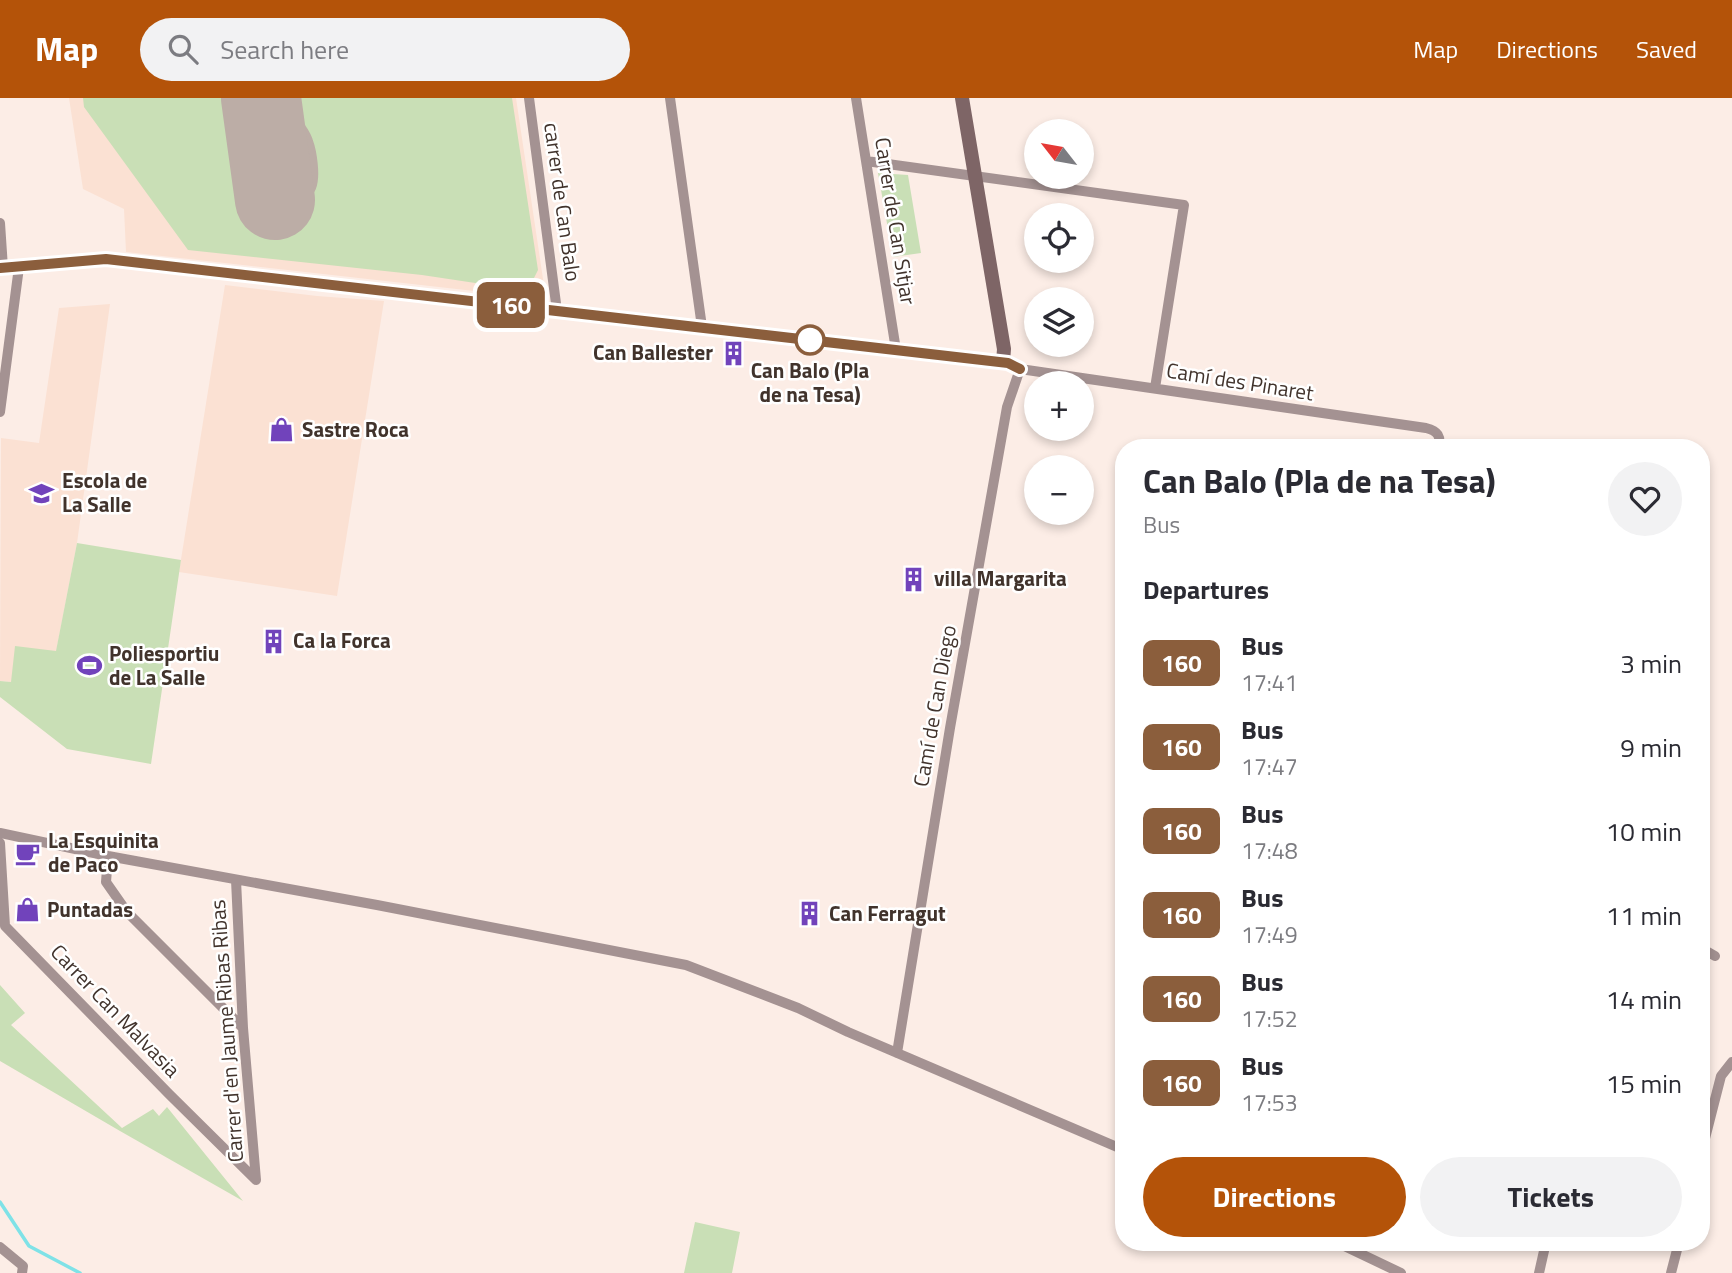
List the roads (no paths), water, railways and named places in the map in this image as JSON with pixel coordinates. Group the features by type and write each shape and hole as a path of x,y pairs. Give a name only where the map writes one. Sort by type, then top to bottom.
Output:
{"street":[{"name":"carrer de Can Balo","path":"529,98 557,311"},
{"path":"670,98 702,327"},
{"name":"Carrer de Can Sitjar","path":"856,98 896,350"},
{"path":"962,98 1004,349 1003,362"},
{"path":"866,161 1184,205 1155,388"},
{"path":"0,223 1,268"},
{"name":"Camí des Pinaret","path":"1,268 106,259 1003,362 1020,369 1426,428 1435,430 1441,439"},
{"path":"0,412 19,267"},
{"name":"Camí de Can Diego","path":"897,1053 1004,420 1020,369"},
{"path":"0,833 108,856 687,965 798,1008 1115,1146"},
{"name":"Carrer Can Malvasia","path":"0,843 3,926 256,1180"},
{"path":"108,856 106,882 127,912 243,1028"},
{"name":"Carrer d'en Jaume Ribas Ribas","path":"236,880 243,1028 256,1180"},
{"path":"1710,953 1715,956"},
{"path":"1710,1119 1721,1076 1732,1062"},
{"path":"0,1247 23,1266 22,1273"},
{"path":"1355,1251 1401,1273"},
{"path":"1539,1273 1544,1251"},
{"path":"1671,1273 1677,1251"}],"waterway":[{"path":"0,1202 29,1246 80,1273"}],"place":[{"name":"Can Balo (Pla de na Tesa)","path":"810,340"},
{"name":"Can Ballester","path":"733,353"},
{"name":"Sastre Roca","path":"282,430"},
{"name":"Escola de La Salle","path":"42,493"},
{"name":"villa Margarita","path":"914,579"},
{"name":"Ca la Forca","path":"273,641"},
{"name":"Poliesportiu de La Salle","path":"89,666"},
{"name":"La Esquinita de Paco","path":"28,853"},
{"name":"Puntadas","path":"27,910"},
{"name":"Can Ferragut","path":"809,914"}]}
